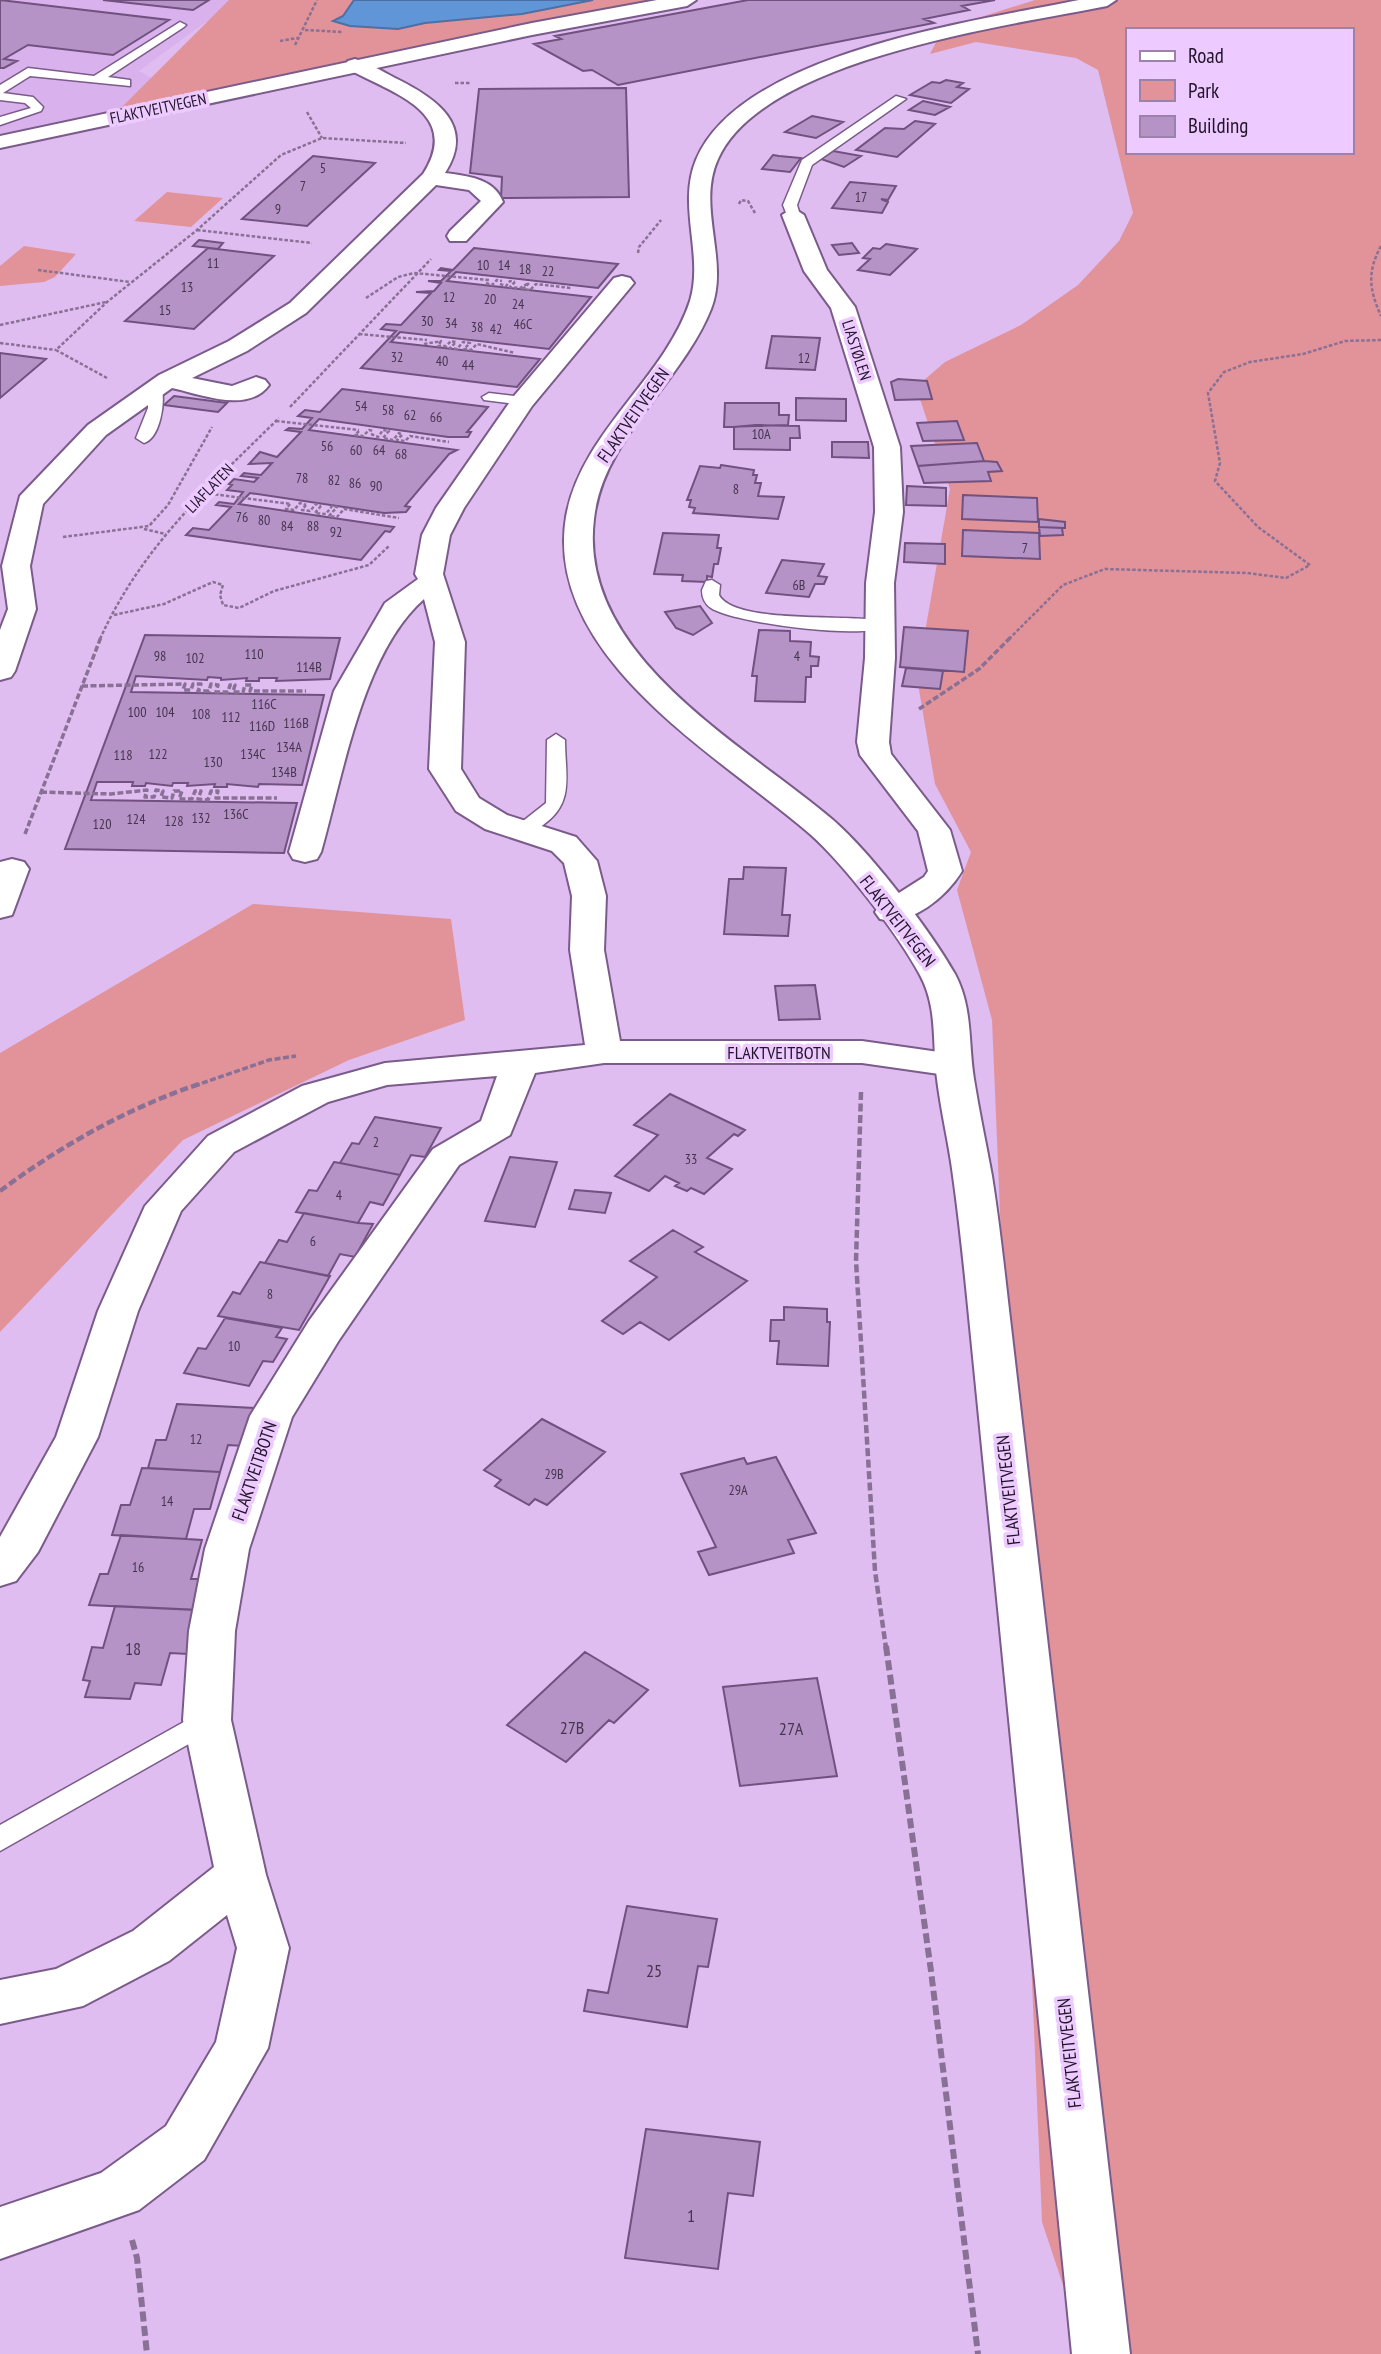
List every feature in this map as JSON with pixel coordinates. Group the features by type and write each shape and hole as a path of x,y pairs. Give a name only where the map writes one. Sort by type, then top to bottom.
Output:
{"street":[{"name":"FLAKTVEITVEGEN","path":"0,142 355,65 687,0"},
{"name":"FLAKTVEITVEGEN","path":"1101,2354 999,1403 975,1192 953,1065 950,1011 938,972 828,833 722,750 631,664 602,628 581,575 577,527 589,483 603,453 653,388 688,332 704,298 698,187 709,153 725,128 785,85 868,53 1107,0"},
{"path":"0,671 22,609 16,566 30,502 97,430 155,389 238,346 288,314 431,178 445,154 444,127 421,100 355,65"},
{"path":"431,178 469,184 488,191 492,197 492,202 458,236"},
{"name":"LIASTØLEN","path":"793,215 816,271 842,307 887,447 890,478 880,583 881,624 873,742"},
{"path":"604,1052 587,950 589,895 580,861 564,844 525,829 496,822 467,804 445,769 450,642 434,582 429,574 436,535 450,508 523,401 622,283"},
{"path":"155,389 245,389"},
{"path":"305,852 349,691 395,609 418,589 434,582"},
{"path":"873,742 876,755 934,830 945,871 937,884 892,912"},
{"path":"0,908 12,869"},
{"name":"FLAKTVEITBOTN","path":"0,1569 22,1540 77,1437 118,1311 164,1206 221,1144 315,1094 385,1074 567,1060 604,1052 862,1052 953,1065"},
{"name":"FLAKTVEITBOTN","path":"0,2233 119,2192 185,2143 241,2049 263,1948 241,1875 207,1720 212,1631 227,1549 271,1416 324,1331 446,1157 498,1127 521,1062"},
{"path":"0,2002 65,1990 151,1946 241,1875"}],"lane":[{"path":"96,80 180,25"},
{"path":"0,90 28,72 126,83"},
{"path":"0,96 29,100 37,107 35,111 0,121"},
{"name":"LIASTØLEN","path":"793,215 790,205 806,163 900,99"},
{"path":"144,438 153,415 157,396 155,389"},
{"path":"489,397 523,401"},
{"path":"712,585 712,600 736,612 847,625 881,624"},
{"path":"525,829 551,811 556,803 556,740"},
{"path":"0,1839 207,1720"}],"path":[{"path":"280,41 297,38"},
{"path":"56,350 107,302 197,230 281,155 321,138 445,144"},
{"path":"622,283 640,266 639,247 665,214 699,214"},
{"path":"197,230 358,248"},
{"name":"LIAFLATEN","path":"12,869 101,638 143,561 204,493 276,421 414,273 458,236"},
{"path":"1381,246 1373,260 1367,285 1381,316"},
{"path":"38,270 131,282"},
{"path":"414,273 489,280 485,285 492,285 497,280 503,281 499,285 506,286 510,281 516,281 510,287 520,288 529,283 523,289 530,290 536,284 568,288"},
{"path":"0,325 107,302"},
{"path":"359,334 428,339 423,345 431,345 436,340 442,341 438,346 446,346 450,341 456,342 450,348 457,349 463,342 470,342 464,349 471,350 477,344 511,353"},
{"path":"873,742 979,669 1063,585 1104,569 1247,573 1286,578 1310,565 1260,531 1234,507 1214,481 1220,463 1208,393 1224,372 1250,362 1303,354 1317,347 1345,341 1381,340"},
{"path":"0,343 56,350 155,389"},
{"path":"143,529 168,505 245,389"},
{"path":"276,421 360,429 355,435 363,436 369,430 375,430 370,436 378,437 383,430 389,431 383,438 393,440 399,433 404,433 397,440 405,441 410,436 444,441"},
{"path":"204,493 291,503 286,509 294,510 300,503 306,504 302,510 310,511 316,504 322,505 315,513 326,514 332,506 337,507 329,516 337,517 344,509 411,519"},
{"path":"21,543 143,529 166,534"},
{"path":"114,615 164,604 213,582 223,585 220,595 222,605 239,608 274,591 369,565 386,550"},
{"path":"82,686 185,684 183,690 191,690 193,684 201,684 198,691 209,691 211,684 218,685 216,692 228,692 230,685 235,685 233,692 243,692 245,685 252,685 250,691 349,691"},
{"path":"41,792 111,794 147,790 145,797 154,797 156,790 163,791 161,797 172,797 174,791 182,791 180,799 192,799 195,791 201,791 198,799 208,800 211,791 218,791 216,798 321,798"},
{"path":"862,1052 856,1261 875,1570 931,1971 978,2354"},
{"path":"119,2192 137,2258 146,2354"}],"shaded area":[{"path":"0,0 236,0 139,71 191,101 0,141"}],"green space":[{"path":"229,0 354,0 343,17 335,20 398,29 425,23 522,14 593,0 664,0 122,107"},
{"path":"1035,0 1381,0 1381,2354 1086,2354 1042,2222 992,1020 957,890 971,852 935,784 917,678 950,489 916,387 945,362 1021,325 1078,285 1119,241 1133,213 1098,70 1076,58 976,42 930,54 943,29"},
{"path":"167,192 223,198 191,227 134,221"},
{"path":"24,246 76,254 55,277 44,282 0,286 0,266"},
{"path":"253,904 451,919 465,1020 349,1060 183,1140 0,1332 0,1053"}],"water":[{"path":"354,0 593,0 522,14 425,23 398,29 350,26 333,21 343,16"}],"building":[{"path":"0,0 169,20 113,55 28,45 4,59 17,61 0,68"},
{"path":"103,0 209,0 193,10"},
{"path":"748,0 995,0 962,6 969,10 924,19 934,23 618,85 592,70 583,71 534,44 561,39 555,36"},
{"path":"946,80 963,83 957,87 969,89 951,103 910,95 932,82 940,83"},
{"path":"626,88 629,197 501,198 502,177 470,173 479,89"},
{"path":"923,101 950,107 935,115 909,110"},
{"path":"812,116 843,122 816,138 785,132"},
{"path":"915,121 935,124 897,157 856,150 885,128 904,129"},
{"path":"833,151 861,156 844,167 821,159"},
{"path":"773,155 801,158 790,172 762,169"},
{"path":"313,156 375,163 307,226 242,219"},
{"path":"850,182 896,186 888,200 881,199 888,202 882,213 832,208"},
{"path":"199,240 223,243 218,249 193,246"},
{"path":"852,243 859,253 839,255 832,245"},
{"path":"886,244 917,249 890,275 858,270 870,259 863,258 873,248 880,249"},
{"path":"208,248 274,256 194,329 125,321"},
{"path":"474,248 618,264 598,288 456,272 447,281 591,297 549,349 400,332 391,342 540,359 517,387 361,368 396,331 381,329 386,324 401,325 431,293 416,292 434,291 441,283 428,281 441,281 451,271 439,270 441,268 453,270"},
{"path":"772,336 820,338 815,370 766,368"},
{"path":"0,353 46,359 0,398"},
{"path":"898,379 927,381 932,399 895,400 891,382"},
{"path":"342,389 488,407 467,432 471,432 468,437 448,437 319,419 309,430 457,450 449,454 405,506 410,507 406,512 384,513 250,493 239,504 394,527 390,532 385,531 361,560 186,535 193,528 209,530 231,507 216,505 219,502 234,504 243,492 227,490 232,485 229,484 234,479 254,482 258,478 241,476 244,473 261,475 272,463 249,464 260,452 277,457 301,432 286,430 302,429 312,418 298,416 305,410 320,412"},
{"path":"174,396 227,403 218,412 164,405"},
{"path":"796,398 846,399 846,421 796,420"},
{"path":"725,403 779,403 779,415 789,415 788,425 724,427"},
{"path":"957,421 964,440 923,441 917,423"},
{"path":"799,426 800,438 790,438 790,450 734,449 734,427"},
{"path":"832,442 868,442 869,458 832,457"},
{"path":"977,443 984,461 918,466 911,446"},
{"path":"997,462 1002,471 988,472 991,481 924,483 918,466"},
{"path":"721,465 754,470 753,475 757,475 755,483 761,483 758,496 784,497 778,519 693,513 695,508 689,507 691,500 687,500 700,466 720,468"},
{"path":"907,486 946,488 946,506 906,505"},
{"path":"963,495 1037,498 1038,522 962,519"},
{"path":"1039,519 1065,522 1065,528 1039,527"},
{"path":"1039,527 1062,528 1063,535 1040,536"},
{"path":"963,530 1039,533 1040,559 962,556"},
{"path":"663,533 719,535 717,548 721,548 718,564 714,564 712,577 707,576 707,582 682,581 683,575 654,574"},
{"path":"905,543 945,544 945,564 904,562"},
{"path":"782,560 824,564 818,576 827,577 824,584 815,584 809,597 766,593"},
{"path":"700,606 712,623 693,635 676,628 665,612"},
{"path":"904,627 968,631 964,672 900,667"},
{"path":"759,630 790,631 790,641 811,642 810,656 819,657 818,666 811,666 811,677 806,677 805,702 755,701 757,676 752,676"},
{"path":"145,635 340,638 330,679 276,681 277,678 259,678 259,681 246,681 247,678 221,680 208,677 207,680 136,676 131,692 324,695 302,785 259,784 258,787 227,784 227,787 214,787 215,784 187,786 188,783 173,783 172,786 146,783 145,786 132,786 133,782 97,782 91,800 297,803 284,853 65,849"},
{"path":"906,668 943,671 940,689 902,686"},
{"path":"744,867 786,868 782,915 790,915 788,936 724,934 729,879 743,879"},
{"path":"815,985 820,1019 779,1020 775,986"},
{"path":"670,1094 745,1130 738,1136 734,1134 707,1158 732,1169 704,1194 691,1188 687,1191 675,1186 679,1183 665,1176 649,1191 615,1176 658,1135 634,1125"},
{"path":"375,1117 441,1128 425,1157 411,1155 400,1175 340,1163 352,1143 359,1144"},
{"path":"510,1157 557,1162 535,1227 485,1221"},
{"path":"334,1162 400,1175 383,1205 370,1202 358,1223 296,1212 309,1190 317,1191"},
{"path":"575,1190 611,1193 605,1213 569,1209"},
{"path":"304,1213 373,1224 355,1257 340,1254 328,1276 265,1263 279,1240 287,1242"},
{"path":"673,1230 703,1247 695,1252 747,1281 669,1340 640,1322 623,1334 602,1321 657,1277 630,1261"},
{"path":"260,1262 330,1276 299,1330 218,1316 233,1292 240,1294"},
{"path":"784,1307 827,1309 827,1322 830,1322 828,1366 777,1364 779,1341 770,1341 771,1320 784,1320"},
{"path":"225,1318 282,1328 276,1337 287,1339 273,1362 263,1361 249,1386 184,1373 198,1348 206,1349"},
{"path":"177,1404 254,1408 243,1446 228,1445 220,1472 148,1468 156,1440 166,1440"},
{"path":"542,1419 605,1452 547,1505 535,1499 529,1505 495,1486 501,1480 484,1470"},
{"path":"776,1457 816,1533 788,1540 794,1553 709,1575 698,1552 716,1547 681,1474 744,1458 747,1464"},
{"path":"142,1468 220,1472 210,1509 194,1509 186,1539 112,1535 121,1505 130,1505"},
{"path":"121,1535 202,1540 191,1579 203,1579 195,1610 89,1605 100,1574 108,1574"},
{"path":"115,1606 200,1610 188,1654 170,1653 161,1685 135,1683 130,1699 85,1697 90,1681 83,1680 92,1647 103,1648"},
{"path":"585,1652 648,1690 614,1723 609,1720 566,1762 507,1725"},
{"path":"817,1678 837,1776 740,1786 723,1687"},
{"path":"627,1906 717,1919 708,1967 698,1966 687,2027 584,2011 588,1990 608,1993"},
{"path":"646,2129 760,2142 753,2196 728,2193 718,2269 625,2258"}]}
